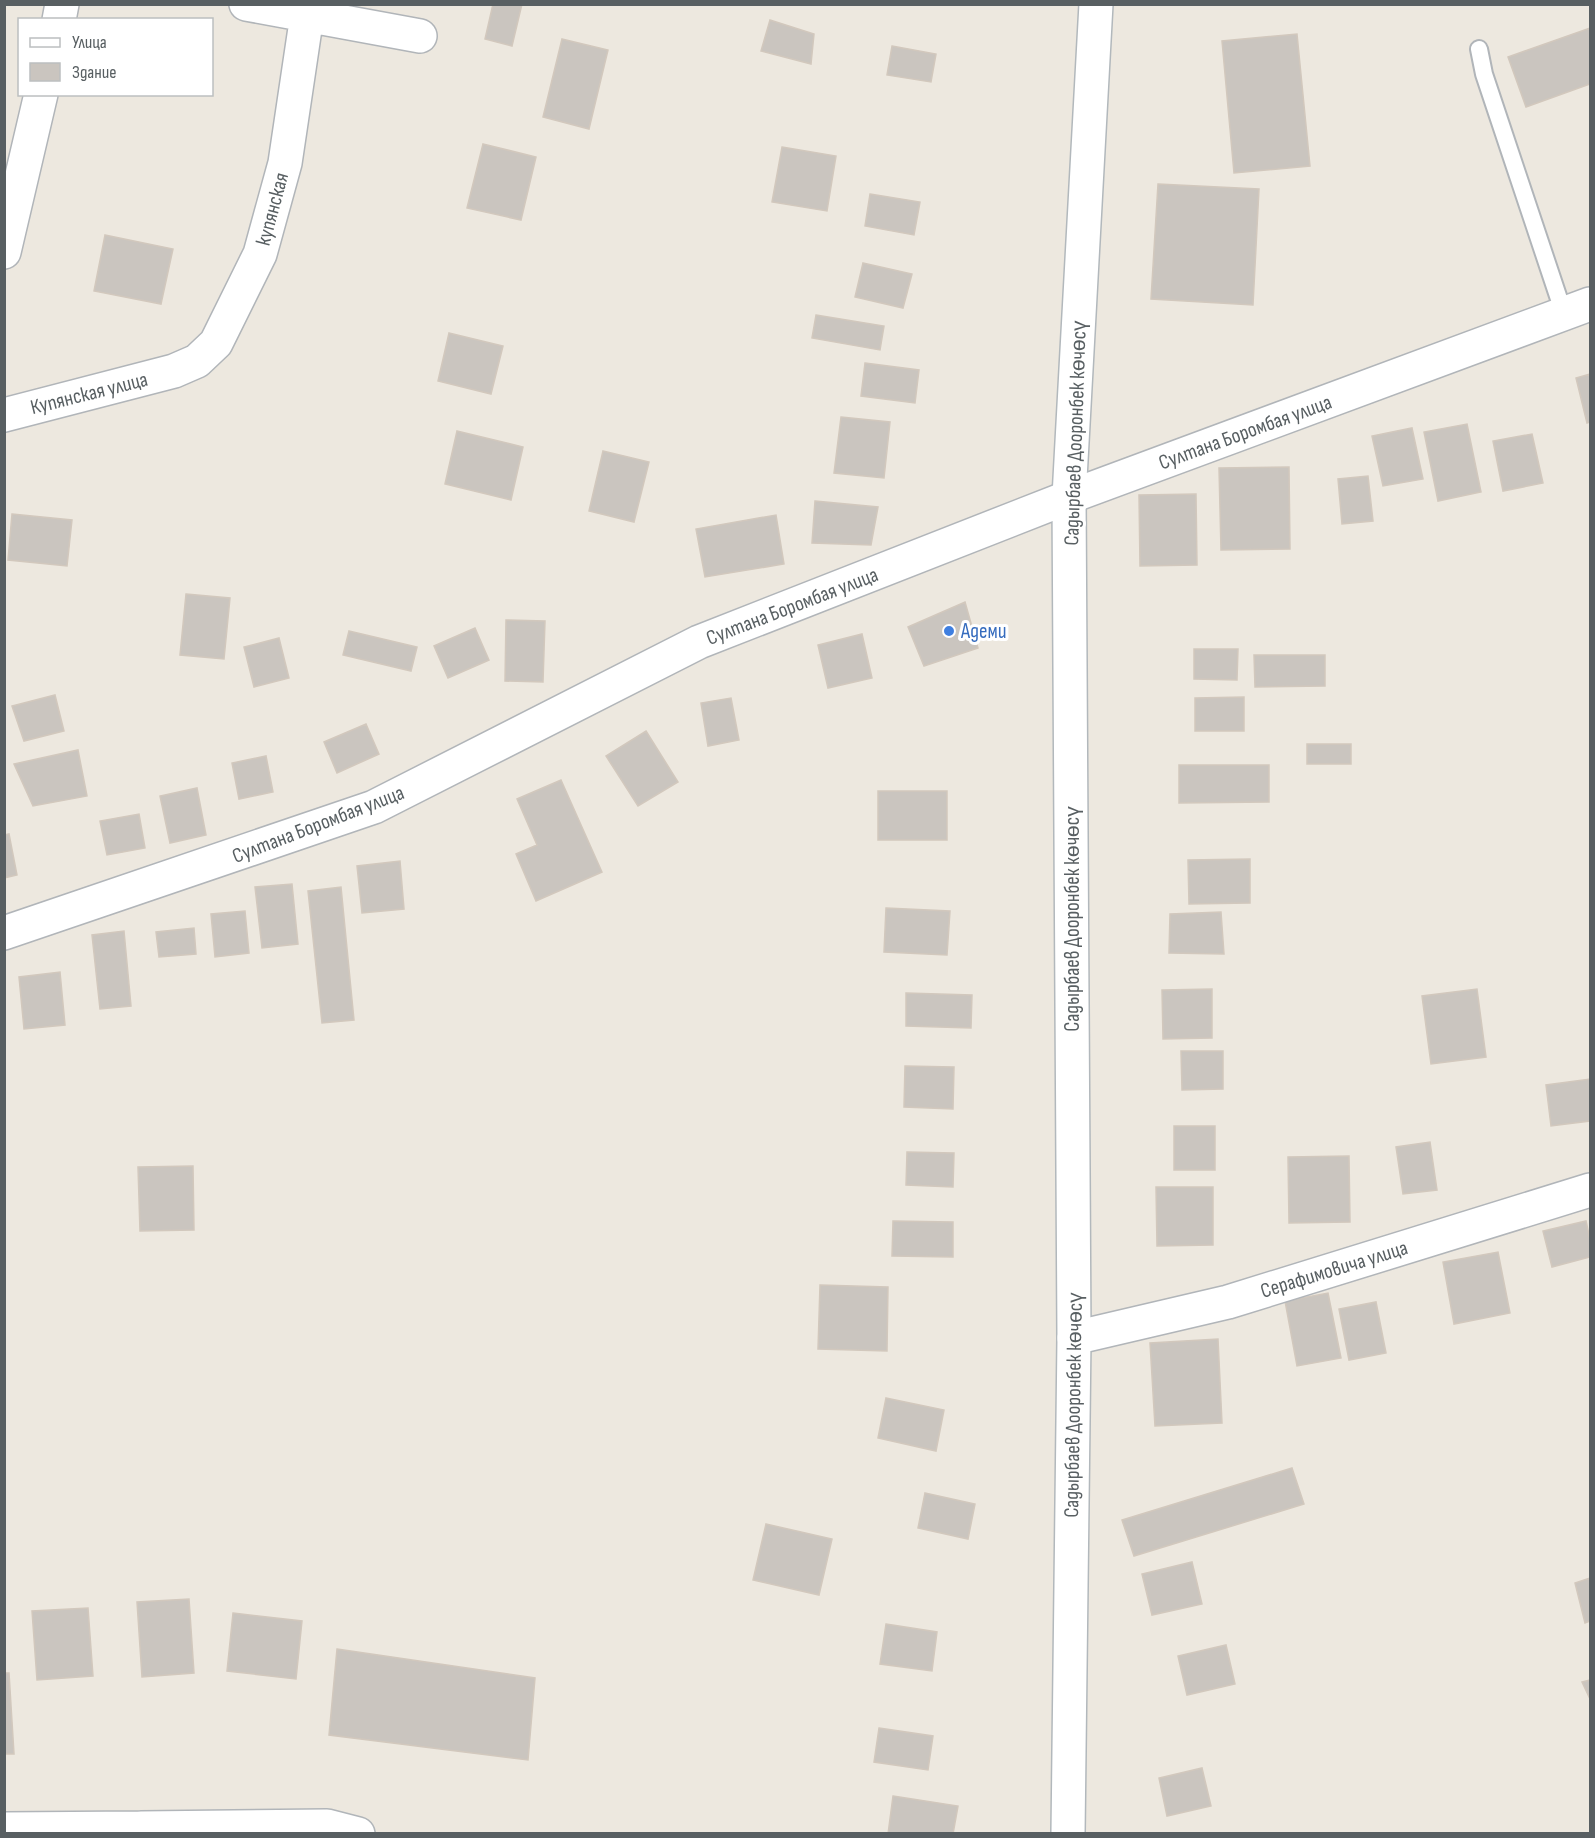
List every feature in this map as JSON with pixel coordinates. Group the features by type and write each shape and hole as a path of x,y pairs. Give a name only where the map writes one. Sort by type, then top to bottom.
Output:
{"street":[{"path":"246,4 420,36"},
{"name":"Садырбаев Дооронбек көчөсү","path":"1068,1833 1074,1338 1069,497 1096,4"},
{"name":"купянская","path":"174,371 197,361 216,343 260,254 285,163 307,15"},
{"path":"4,252 41,96"},
{"name":"Султана Боромбая улица","path":"4,933 374,807 699,642 1069,497 1577,309"},
{"name":"Купянская улица","path":"4,415 174,371"},
{"name":"Серафимовича улица","path":"1074,1338 1228,1302 1590,1190"},
{"path":"4,1828 141,1831 327,1826 358,1833"}],"lane":[{"path":"1479,49 1484,74 1577,309"}],"building":[{"path":"493,4 522,4 512,46 485,39"},
{"path":"770,20 814,34 811,64 761,51"},
{"path":"1590,28 1590,84 1526,107 1508,57"},
{"path":"1297,34 1310,166 1234,173 1222,41"},
{"path":"562,39 608,50 589,129 543,117"},
{"path":"892,46 936,54 931,82 887,75"},
{"path":"483,144 536,157 521,220 467,208"},
{"path":"782,147 836,156 827,211 772,202"},
{"path":"1158,184 1259,189 1253,305 1151,299"},
{"path":"870,194 920,202 914,235 865,226"},
{"path":"105,235 173,249 161,304 94,291"},
{"path":"863,263 912,274 903,308 855,297"},
{"path":"816,315 884,326 880,350 812,338"},
{"path":"449,333 503,346 491,394 438,381"},
{"path":"865,363 919,370 915,403 861,396"},
{"path":"1590,374 1590,422 1587,423 1576,378"},
{"path":"841,417 890,422 884,478 834,473"},
{"path":"1467,424 1481,492 1438,501 1424,432"},
{"path":"1412,428 1423,479 1383,486 1372,436"},
{"path":"457,431 523,447 511,500 445,484"},
{"path":"1532,434 1543,483 1503,491 1493,441"},
{"path":"603,451 649,462 634,522 589,511"},
{"path":"1289,467 1290,549 1221,550 1219,468"},
{"path":"1368,476 1373,521 1342,524 1338,479"},
{"path":"1196,494 1197,565 1140,566 1139,495"},
{"path":"815,501 878,507 871,545 812,543"},
{"path":"12,514 72,520 67,566 8,560"},
{"path":"776,515 784,564 705,577 696,529"},
{"path":"186,594 230,598 224,659 180,655"},
{"path":"965,602 978,648 924,666 908,627"},
{"path":"506,620 545,621 543,682 505,681"},
{"path":"475,628 489,660 448,678 434,646"},
{"path":"349,631 417,647 411,671 343,655"},
{"path":"862,634 872,678 828,688 818,645"},
{"path":"279,638 289,678 254,687 244,647"},
{"path":"1194,649 1238,649 1237,680 1194,679"},
{"path":"1254,655 1325,655 1325,686 1255,687"},
{"path":"55,695 64,731 24,741 12,706"},
{"path":"1244,697 1244,731 1195,731 1195,698"},
{"path":"731,698 739,740 708,746 701,703"},
{"path":"366,724 379,754 337,773 324,742"},
{"path":"646,731 678,782 638,806 606,756"},
{"path":"1307,744 1351,744 1351,764 1307,764"},
{"path":"78,750 87,796 33,806 14,764"},
{"path":"266,756 273,792 239,799 232,763"},
{"path":"1179,765 1269,765 1269,802 1179,803"},
{"path":"561,780 602,872 536,901 516,854 537,845 517,799"},
{"path":"197,788 206,835 170,843 160,796"},
{"path":"878,791 947,791 947,840 878,840"},
{"path":"139,814 145,848 107,855 100,821"},
{"path":"9,834 17,875 4,878 4,835"},
{"path":"1250,859 1250,903 1189,904 1188,860"},
{"path":"400,861 404,909 362,913 357,866"},
{"path":"292,884 298,944 262,948 255,887"},
{"path":"341,887 354,1020 322,1023 308,891"},
{"path":"886,908 950,911 947,955 884,952"},
{"path":"245,911 249,953 215,957 211,914"},
{"path":"1221,912 1224,954 1169,953 1170,914"},
{"path":"194,928 196,954 159,957 156,932"},
{"path":"124,931 131,1006 100,1009 92,935"},
{"path":"60,972 65,1025 24,1029 19,977"},
{"path":"1212,989 1212,1038 1163,1039 1162,990"},
{"path":"1477,989 1486,1057 1431,1064 1422,996"},
{"path":"906,993 972,995 971,1028 906,1026"},
{"path":"1181,1051 1223,1051 1223,1089 1182,1090"},
{"path":"905,1066 954,1067 953,1109 904,1107"},
{"path":"1590,1079 1590,1121 1551,1126 1546,1085"},
{"path":"1174,1126 1215,1126 1215,1170 1174,1170"},
{"path":"1430,1142 1437,1190 1403,1194 1396,1147"},
{"path":"907,1152 954,1153 953,1187 906,1185"},
{"path":"1349,1156 1350,1222 1289,1223 1288,1157"},
{"path":"193,1166 194,1230 140,1231 138,1167"},
{"path":"1156,1187 1213,1187 1213,1245 1157,1246"},
{"path":"893,1221 953,1222 953,1257 892,1256"},
{"path":"1586,1221 1590,1239 1590,1257 1552,1267 1543,1231"},
{"path":"1498,1252 1510,1313 1454,1324 1443,1262"},
{"path":"820,1285 888,1287 887,1351 818,1349"},
{"path":"1328,1293 1341,1358 1297,1366 1285,1301"},
{"path":"1376,1302 1386,1353 1349,1360 1339,1309"},
{"path":"1218,1339 1222,1423 1155,1426 1150,1343"},
{"path":"886,1398 944,1410 936,1451 878,1438"},
{"path":"1292,1468 1304,1504 1134,1556 1122,1520"},
{"path":"925,1493 975,1504 968,1539 918,1528"},
{"path":"766,1524 832,1539 819,1595 753,1580"},
{"path":"1192,1562 1202,1604 1152,1615 1142,1574"},
{"path":"1590,1578 1590,1621 1585,1623 1575,1583"},
{"path":"189,1599 194,1673 142,1677 137,1602"},
{"path":"88,1608 93,1676 37,1680 32,1611"},
{"path":"233,1613 302,1621 296,1679 227,1671"},
{"path":"886,1624 937,1632 932,1671 880,1664"},
{"path":"1226,1645 1235,1684 1187,1695 1178,1656"},
{"path":"337,1649 535,1678 528,1760 329,1735"},
{"path":"4,1673 9,1673 14,1754 4,1754"},
{"path":"1590,1680 1590,1699 1582,1682"},
{"path":"879,1728 933,1736 928,1770 874,1762"},
{"path":"1202,1768 1211,1806 1167,1816 1159,1778"},
{"path":"893,1796 958,1806 953,1834 888,1834"}],"place":[{"name":"Адеми","path":"949,631"}]}
